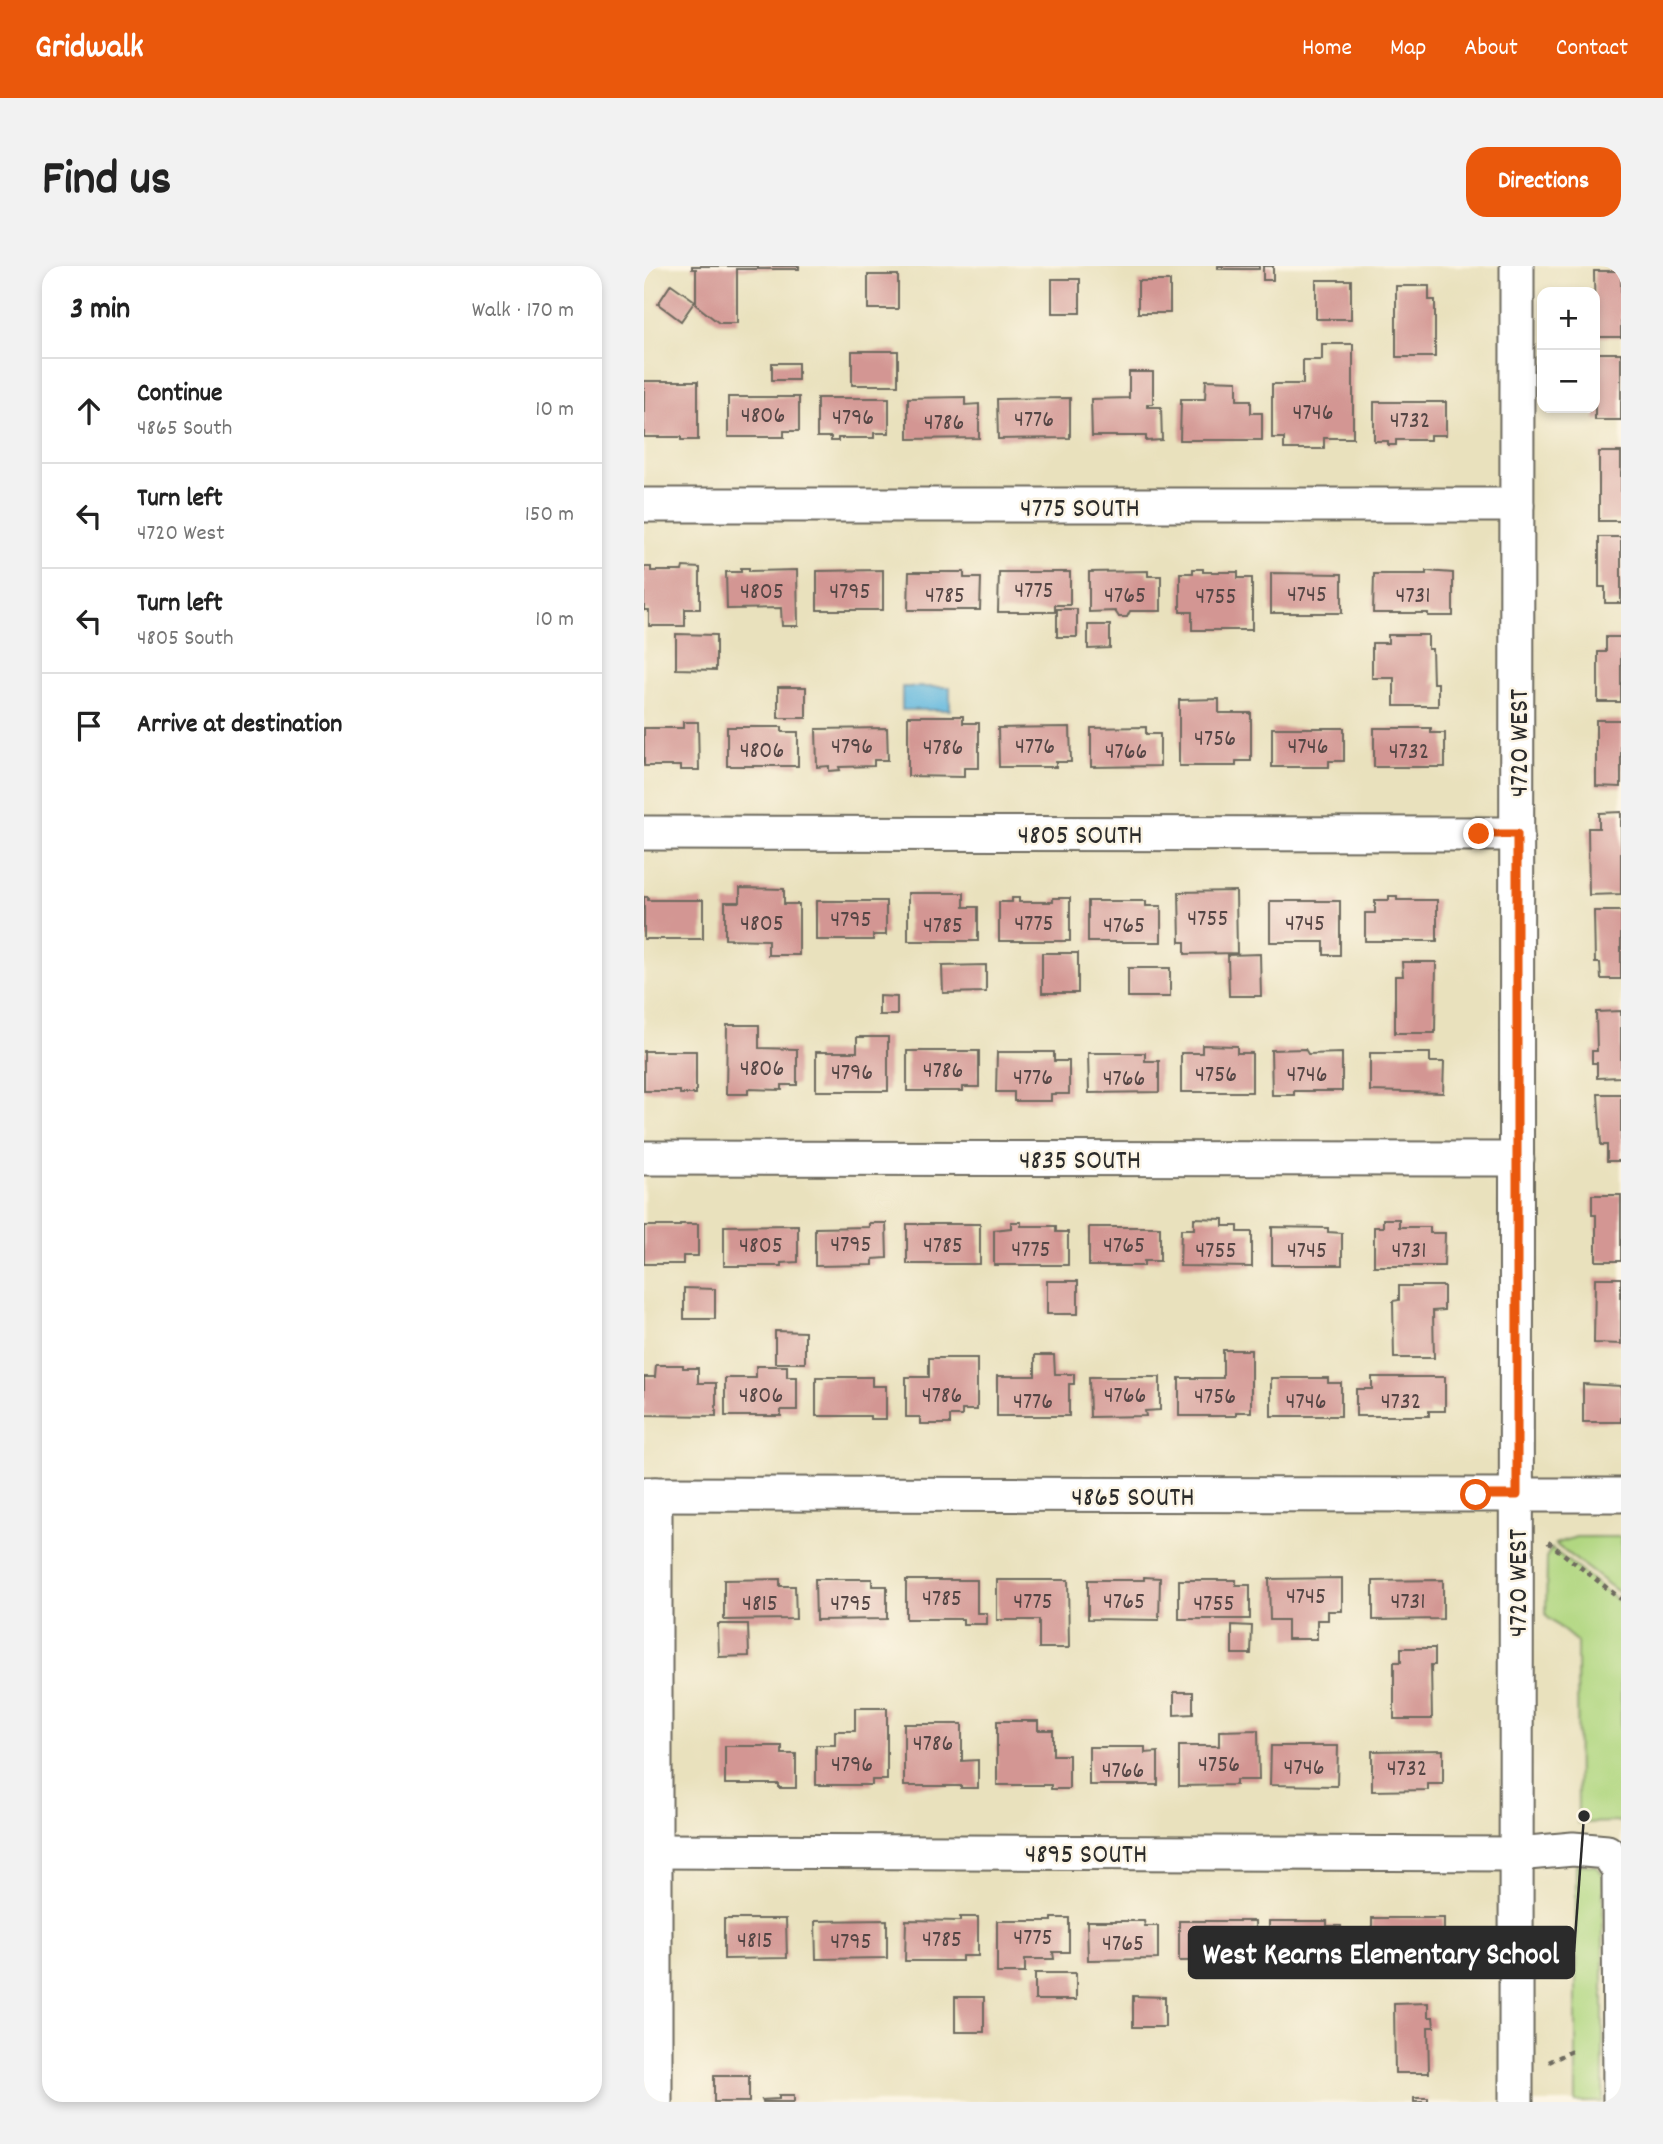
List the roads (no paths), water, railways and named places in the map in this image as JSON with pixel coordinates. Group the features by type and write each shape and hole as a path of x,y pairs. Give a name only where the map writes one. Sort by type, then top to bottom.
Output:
{"street":[{"name":"4720 WEST","path":"1516,2102 1517,266"},
{"name":"4775 SOUTH","path":"644,505 1517,505"},
{"name":"4805 SOUTH","path":"644,833 1517,834"},
{"name":"4835 SOUTH","path":"644,1158 1517,1159"},
{"name":"4865 SOUTH","path":"650,1493 1621,1495"},
{"path":"650,1493 655,2102"},
{"name":"4895 SOUTH","path":"655,1851 1516,1854 1573,1849 1607,1852 1619,1870 1620,2102"}],"water":[{"path":"902,687 950,687 950,710 902,710"}],"place":[{"name":"West Kearns Elementary School","path":"1584,1816"}]}
